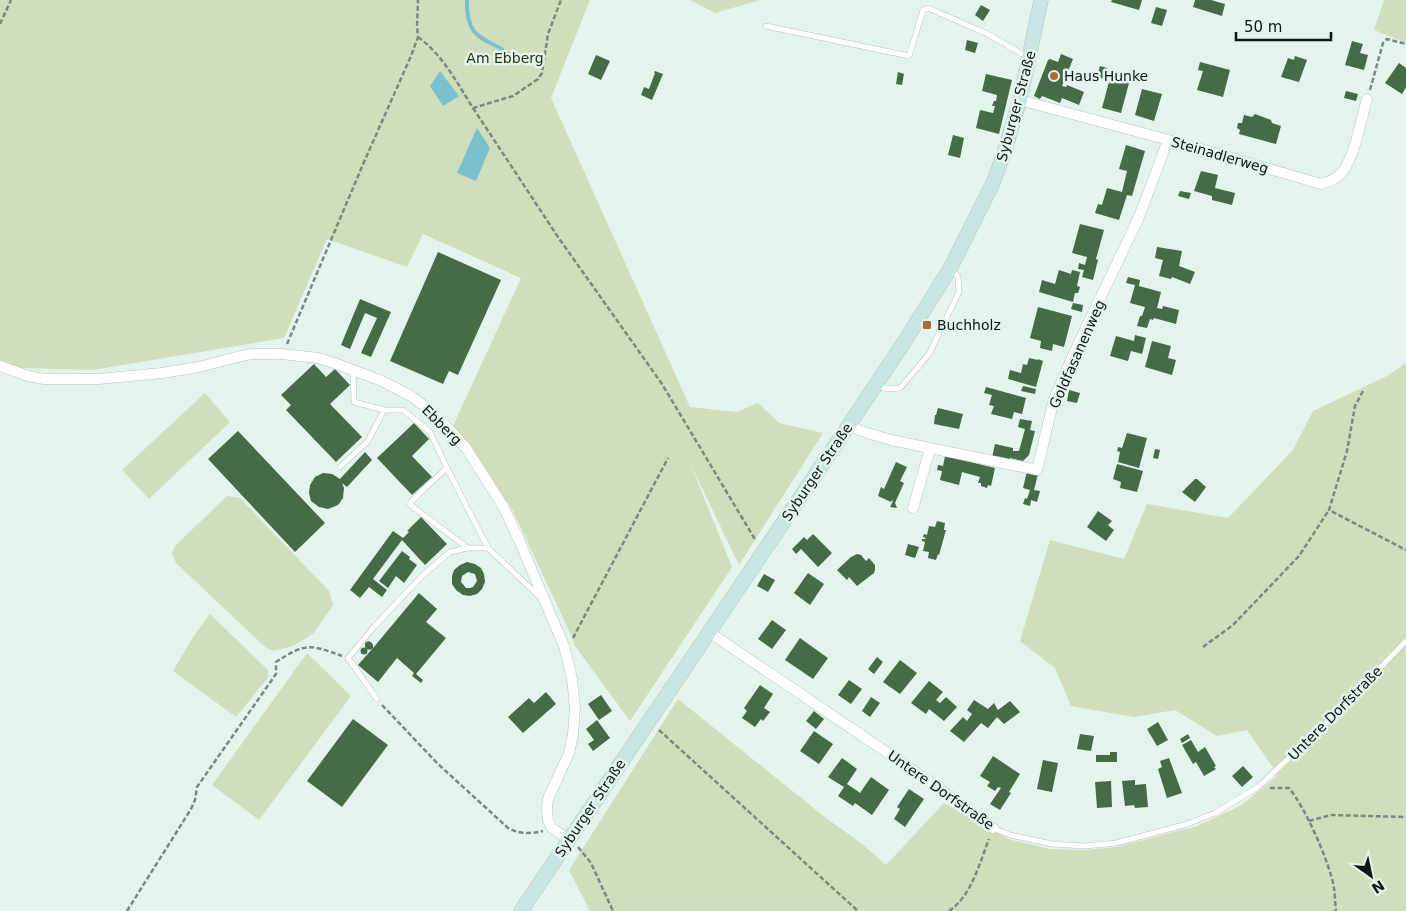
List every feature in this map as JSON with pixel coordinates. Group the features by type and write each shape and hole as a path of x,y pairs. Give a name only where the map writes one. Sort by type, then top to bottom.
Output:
{"street":[{"name":"Syburger Straße","path":"522,911 849,425 951,267 993,184 1014,124 1041,0"},
{"name":"Steinadlerweg","path":"1020,100 1321,184 1330,182 1343,171 1353,150 1367,99"},
{"name":"Goldfasanenweg","path":"849,425 861,431 891,440 1037,470 1054,399 1139,216 1168,140"},
{"name":"Ebberg","path":"0,366 28,376 44,379 100,379 171,372 251,354 282,354 318,358 353,370 398,389 426,407 466,448 503,506 564,646 572,679 575,707 573,735 568,753 548,799 548,821 552,828"},
{"path":"913,508 930,449"},
{"name":"Untere Dorfstraße","path":"709,632 929,781 993,828"},
{"path":"552,828 569,840"}],"lane":[{"path":"766,26 909,56 923,10 928,8 988,34 1029,58"},
{"path":"875,385 888,389 900,388 929,354 959,292 958,277 951,267"},
{"path":"353,370 354,402 384,410 403,410 430,432 488,548 546,603"},
{"path":"340,467 368,442 384,410"},
{"path":"447,468 409,504 468,548"},
{"path":"377,699 348,658 423,575 450,552 468,548 488,548"},
{"name":"Untere Dorfstraße","path":"993,828 1010,835 1052,844 1084,846 1116,843 1184,825 1215,813 1258,787 1340,710 1406,642"}],"path":[{"path":"0,24 11,0"},
{"path":"282,354 340,216 411,56 418,37 418,0"},
{"path":"474,108 513,96 538,79 542,73 548,34 561,0"},
{"path":"418,37 428,44 443,62 558,236 662,384 763,553"},
{"path":"1367,99 1383,43 1387,39 1406,44"},
{"path":"1203,646 1233,625 1298,556 1329,510 1347,451 1355,406 1362,391"},
{"path":"564,646 576,634 668,458"},
{"path":"1329,510 1406,550"},
{"path":"127,911 191,809 197,787 276,674 276,662 300,648 310,646 348,658"},
{"path":"377,699 438,764 508,828 514,831 529,833 552,828"},
{"path":"649,721 858,911"},
{"path":"1258,787 1289,788 1294,794 1325,856 1334,887 1336,911"},
{"path":"1308,821 1331,815 1406,817"},
{"path":"949,911 955,907 971,886 993,828"},
{"path":"569,840 580,849 591,863 613,911"}],"green space":[{"name":"Am Ebberg","path":"0,0 590,0 551,98 690,407 737,412 758,403 779,423 823,433 739,565 690,463 732,567 630,721 575,646 512,509 453,426 521,278 423,234 407,267 327,239 284,338 93,370 21,368 0,360"},
{"path":"690,0 760,0 715,13"},
{"path":"1384,0 1406,0 1406,43 1374,30"},
{"path":"1406,363 1406,911 590,911 569,870 678,699 826,818 861,843 886,865 944,803 1008,839 1050,849 1083,850 1117,847 1197,826 1240,806 1278,775 1247,730 1217,736 1175,710 1134,717 1071,706 1055,668 1020,641 1050,540 1124,559 1147,504 1228,518 1293,450 1313,411 1387,376"},
{"path":"205,393 230,422 149,499 122,470"},
{"path":"227,496 240,498 329,591 333,605 314,633 293,646 274,651 265,647 176,563 172,553 175,546"},
{"path":"210,614 268,670 267,679 236,717 173,671 193,637"},
{"path":"307,653 351,696 259,820 212,785"}],"water":[{"path":"440,71 459,96 443,106 430,86"},
{"path":"477,128 490,148 476,181 457,173"}],"building":[{"path":"1112,0 1142,0 1139,10 1111,2"},
{"path":"1195,0 1211,0 1225,4 1222,16 1193,7"},
{"path":"981,5 990,10 983,21 975,15"},
{"path":"1156,7 1167,10 1162,26 1151,23"},
{"path":"967,40 978,43 975,53 965,50"},
{"path":"1352,41 1363,44 1360,53 1368,55 1364,70 1345,65"},
{"name":"Haus Hunke","path":"1061,54 1073,59 1062,86 1066,87 1067,85 1084,92 1079,105 1062,98 1060,103 1042,96 1040,99 1034,96 1048,60 1058,62"},
{"path":"596,55 610,61 601,80 588,74"},
{"path":"1295,56 1307,60 1299,82 1281,77 1288,58 1294,60"},
{"path":"1200,62 1230,70 1223,97 1197,90 1203,71 1198,70"},
{"path":"1399,63 1406,68 1406,87 1402,94 1385,83"},
{"path":"1100,66 1107,68 1104,79 1097,77"},
{"path":"655,71 663,74 652,100 641,95 644,87 649,89"},
{"path":"898,72 904,74 902,85 896,84"},
{"path":"986,74 1012,80 999,134 976,128 980,110 993,113 995,106 992,106 994,101 996,101 997,95 982,91"},
{"path":"1110,78 1129,83 1121,113 1102,108"},
{"path":"1142,89 1162,94 1154,121 1135,115"},
{"path":"1346,91 1358,94 1356,101 1344,98"},
{"path":"1255,114 1281,126 1276,144 1239,134 1238,123 1242,123 1244,115 1252,117"},
{"path":"953,135 964,138 960,158 948,155"},
{"path":"1126,145 1145,151 1132,196 1127,195 1119,220 1095,213 1098,204 1102,205 1107,188 1122,192 1127,171 1119,169"},
{"path":"1201,171 1218,175 1215,188 1235,193 1232,205 1212,200 1212,196 1194,191"},
{"path":"1180,191 1191,193 1189,199 1178,196"},
{"path":"1080,224 1104,230 1096,259 1098,260 1093,280 1082,277 1084,270 1078,269 1079,263 1085,265 1087,257 1072,253"},
{"path":"1157,247 1182,251 1179,266 1195,272 1190,284 1172,277 1171,279 1159,276 1163,260 1155,258"},
{"path":"438,252 501,280 458,375 449,371 443,384 390,361"},
{"path":"1059,270 1071,274 1072,270 1080,272 1077,286 1080,287 1078,293 1075,293 1073,302 1039,292 1042,280 1055,284"},
{"path":"1128,277 1140,280 1139,286 1161,292 1157,308 1162,309 1163,306 1179,310 1176,324 1154,318 1153,320 1150,319 1147,328 1137,326 1145,307 1130,303 1135,285 1126,283"},
{"path":"360,299 391,312 371,357 361,353 377,318 365,313 350,349 341,345"},
{"path":"1073,303 1083,305 1082,312 1071,309"},
{"path":"1038,307 1072,316 1064,347 1053,344 1052,351 1040,348 1041,341 1030,338"},
{"path":"1135,335 1146,338 1142,354 1131,351 1128,361 1110,356 1116,336 1134,341"},
{"path":"1152,341 1171,346 1168,358 1176,360 1172,375 1145,367"},
{"path":"1029,358 1043,361 1036,387 1008,379 1010,370 1021,373 1023,364 1027,365"},
{"path":"314,364 326,377 335,369 350,385 330,404 362,437 336,462 286,410 291,405 281,395"},
{"path":"1023,386 1036,389 1035,394 1021,391"},
{"path":"986,387 1026,398 1022,414 1014,412 1012,419 991,414 994,406 989,405 992,395 984,393"},
{"path":"1069,390 1080,393 1077,403 1067,401"},
{"path":"938,408 963,414 959,429 934,424"},
{"path":"1020,419 1032,421 1030,430 1035,431 1029,455 1023,461 1010,458 1009,462 992,458 995,444 1013,448 1013,451 1019,451 1025,429 1018,427"},
{"path":"414,423 429,439 412,456 432,477 412,495 377,458"},
{"path":"238,431 325,523 295,552 208,459"},
{"path":"1127,433 1147,438 1139,468 1118,462 1120,452 1117,451 1118,447 1122,448"},
{"path":"1155,449 1160,450 1158,459 1153,458"},
{"path":"365,452 372,460 347,487 342,483 344,488 343,498 338,505 328,509 319,507 311,501 310,485 315,477 323,473 332,474 340,479"},
{"path":"945,456 995,468 991,486 988,485 987,488 981,486 981,483 978,483 980,477 962,472 959,485 940,480 942,471 937,470 938,465 943,466"},
{"path":"896,462 907,467 900,481 904,483 895,503 897,508 890,507 892,500 891,502 878,496 881,487 884,489"},
{"path":"1117,464 1143,471 1137,492 1120,488 1121,482 1113,479"},
{"path":"1027,471 1038,474 1034,490 1040,491 1037,502 1031,500 1030,506 1023,504 1030,490 1023,488"},
{"path":"1195,479 1206,487 1195,502 1182,492"},
{"path":"1098,511 1112,521 1108,525 1114,530 1106,541 1087,527"},
{"path":"421,517 447,544 425,565 402,540 373,579 387,590 382,597 369,587 360,598 350,590 393,531 403,538 409,532 407,531"},
{"path":"937,521 945,523 944,530 946,530 936,560 928,558 929,552 923,551 925,542 922,539 926,538 923,537 924,534 927,535 929,526 935,527"},
{"path":"813,534 832,553 818,567 801,549 796,554 792,549 804,537 807,540"},
{"path":"908,544 919,547 915,558 905,555"},
{"path":"402,551 417,565 404,583 396,576 388,588 379,581"},
{"path":"857,554 861,555 866,561 869,558 875,565 875,570 874,573 857,586 849,577 847,580 837,570"},
{"path":"467,562 481,568 485,582 477,594 463,595 452,584 454,570","holes":["468,572 475,574 477,581 473,587 466,588 461,582 462,576"]},
{"path":"808,573 824,584 810,605 794,593"},
{"path":"764,574 775,580 768,592 757,586"},
{"path":"419,593 437,609 426,622 446,638 416,674 423,680 421,683 412,676 414,673 397,658 378,682 358,665"},
{"path":"772,620 786,630 772,649 758,639"},
{"path":"800,638 828,658 813,679 785,660"},
{"path":"371,642 373,648 367,649 365,643"},
{"path":"364,648 367,651 364,654 361,651"},
{"path":"877,657 883,662 874,674 868,669"},
{"path":"900,660 917,673 900,694 883,682"},
{"path":"849,680 862,689 851,704 838,695"},
{"path":"929,681 943,692 936,700 940,703 946,697 957,707 944,721 929,709 926,714 911,703"},
{"path":"760,685 773,694 764,708 770,712 755,727 742,718 747,711 744,708"},
{"path":"546,692 556,704 523,733 508,717 529,698 534,703"},
{"path":"601,695 612,711 599,720 588,704"},
{"path":"871,697 880,703 870,717 862,711"},
{"path":"974,700 988,709 994,703 998,710 1010,701 1020,712 1004,724 997,717 988,728 981,723 964,742 950,731 963,717 967,721 972,714 967,710"},
{"path":"814,711 824,719 816,729 806,721"},
{"path":"353,719 388,745 342,807 307,781"},
{"path":"597,720 610,738 593,751 588,744 594,740 586,729"},
{"path":"1158,722 1168,740 1157,746 1147,729"},
{"path":"814,731 833,744 819,764 800,751"},
{"path":"1080,734 1094,736 1091,751 1077,749"},
{"path":"1188,734 1190,738 1182,743 1180,739"},
{"path":"1191,740 1198,752 1205,747 1216,769 1204,776 1196,762 1193,764 1182,745"},
{"path":"1110,752 1117,752 1117,762 1096,762 1096,755 1110,755"},
{"path":"993,756 1020,774 1000,810 990,804 1001,788 998,787 995,791 987,786 990,782 980,776"},
{"path":"842,758 857,769 847,784 860,793 871,777 889,790 872,815 855,803 853,806 838,796 844,787 828,777"},
{"path":"1169,758 1182,793 1167,798 1158,769 1162,767 1160,761"},
{"path":"1043,760 1058,763 1052,792 1037,789"},
{"path":"1243,766 1253,777 1242,787 1232,776"},
{"path":"1135,780 1135,785 1146,784 1148,807 1135,808 1134,805 1125,806 1122,781"},
{"path":"1111,781 1112,807 1097,808 1095,782"},
{"path":"909,789 924,799 905,827 894,819 900,809 897,807"}],"waterway":[{"path":"467,0 468,15 475,33 507,52 516,60"}],"place":[{"name":"Haus Hunke","path":"1054,76"},
{"name":"Buchholz","path":"927,325"}]}
